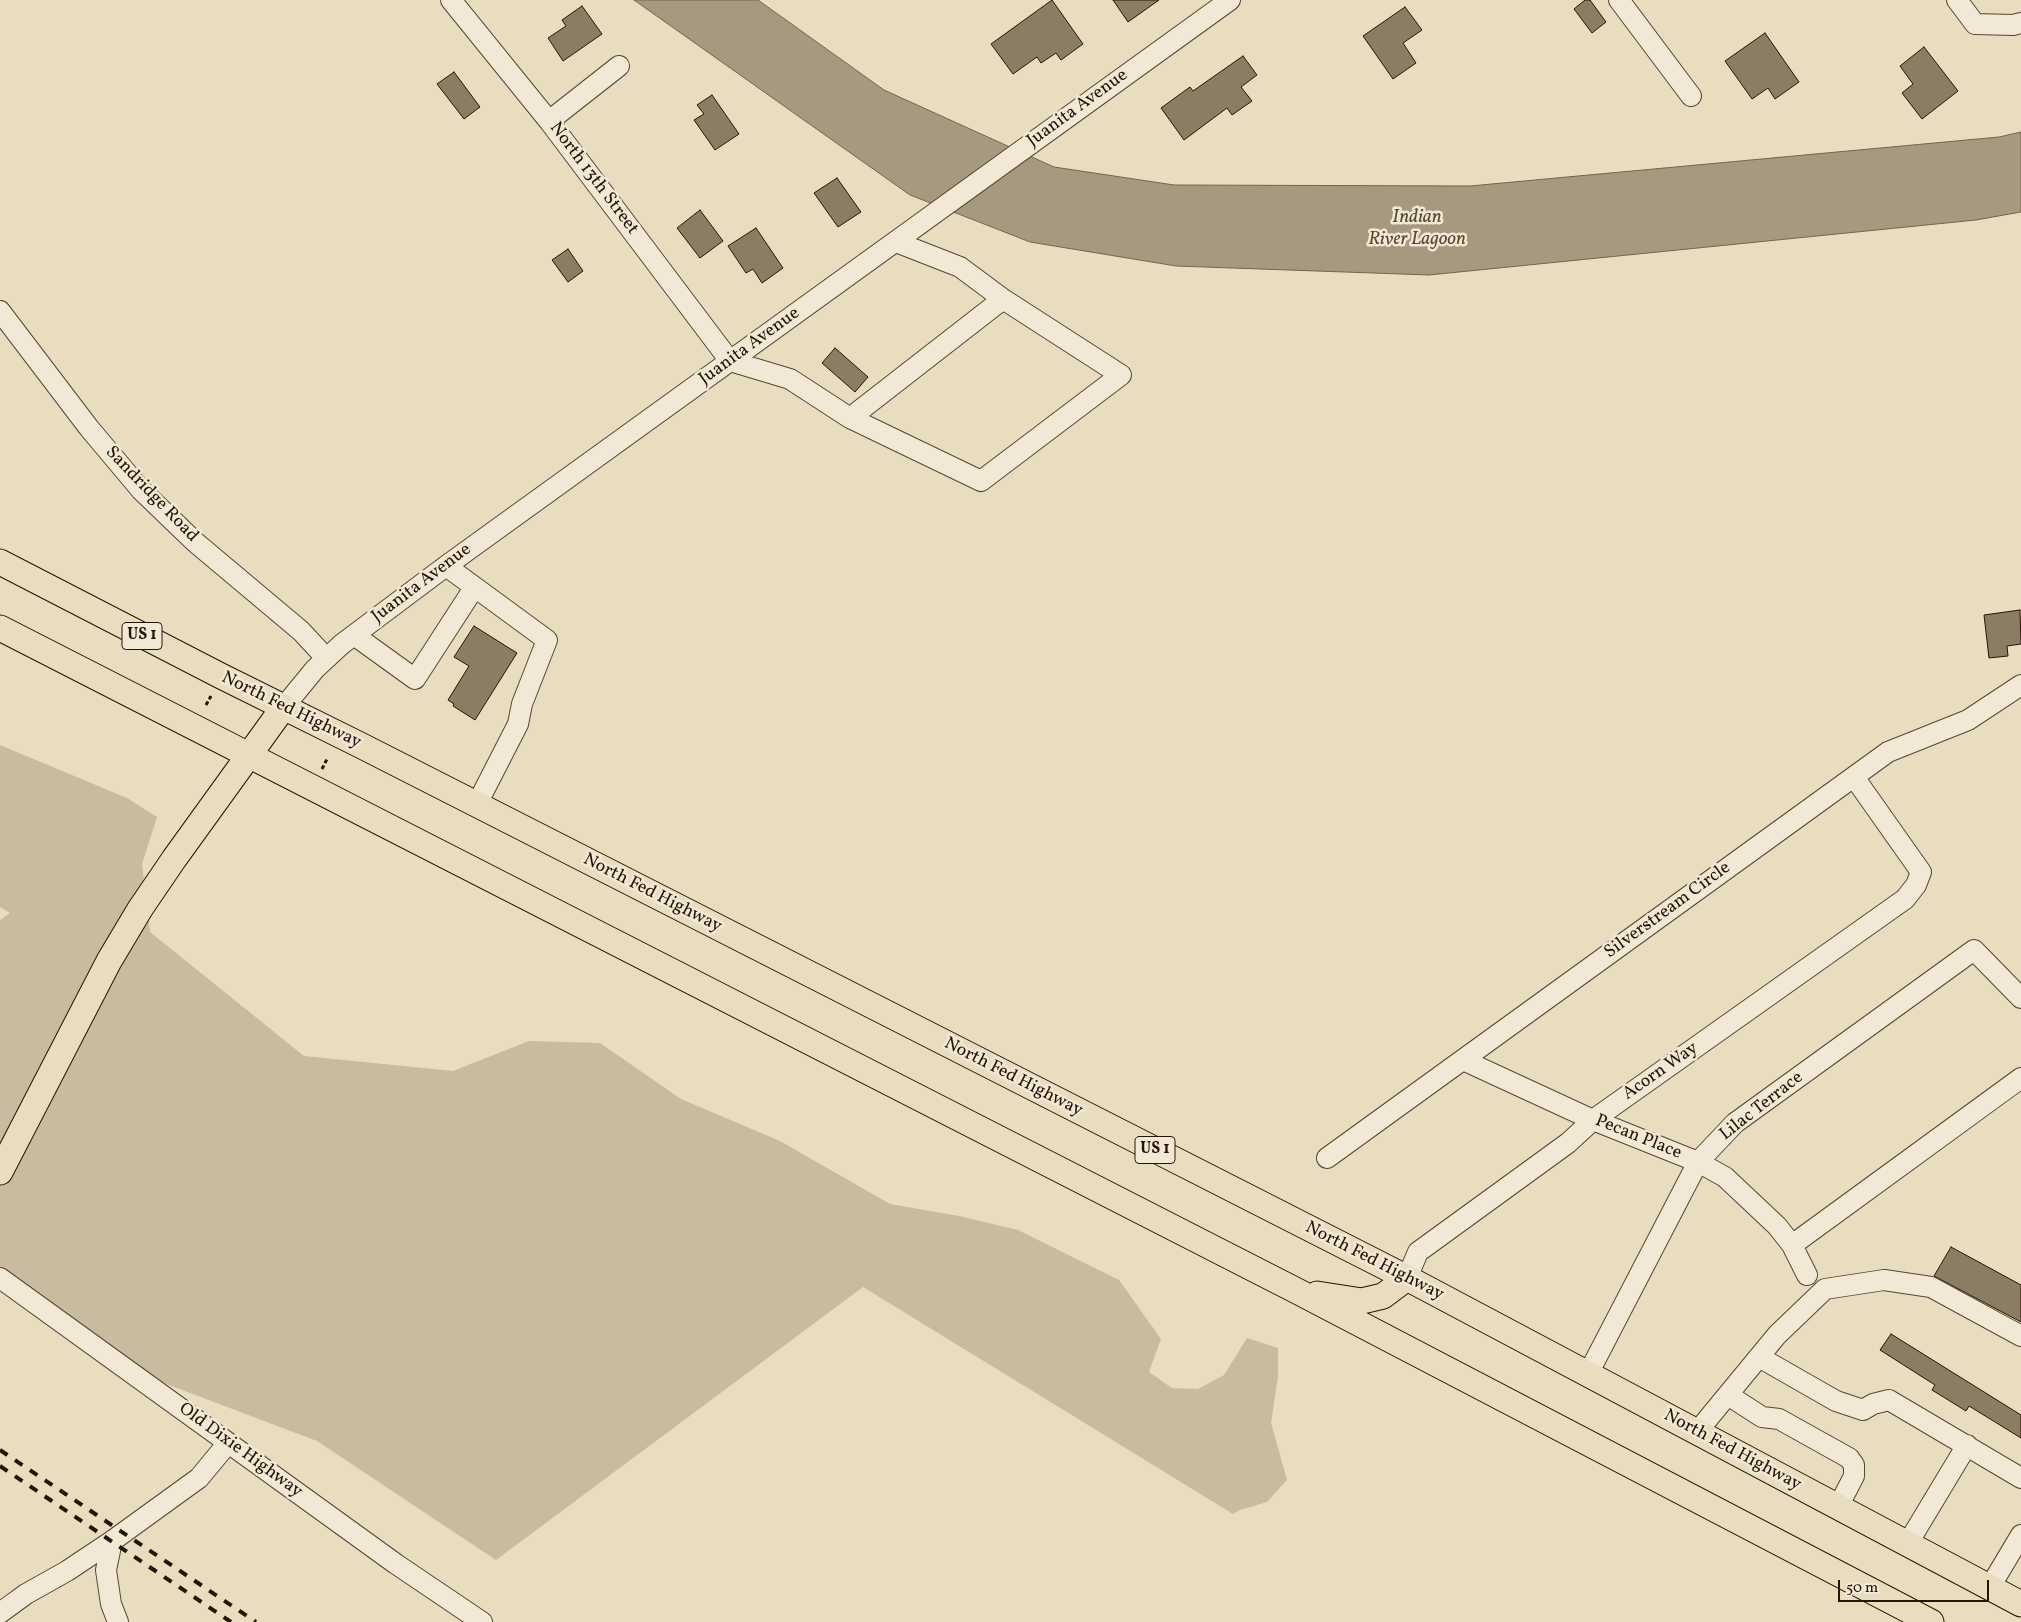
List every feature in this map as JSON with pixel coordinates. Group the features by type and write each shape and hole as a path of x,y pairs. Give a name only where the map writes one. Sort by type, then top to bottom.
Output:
{"main road":[{"name":"North Fed Highway","path":"0,562 1406,1278 2021,1604"},
{"path":"0,628 1297,1290 1931,1622"},
{"path":"0,1172 113,954 140,909 284,708"},
{"path":"1297,1290 1362,1301 1384,1296 1406,1278"}],"street":[{"name":"North 13th Street","path":"451,0 549,121 730,361"},
{"path":"1619,0 1691,96"},
{"path":"1957,0 1975,24 2013,25 2021,23"},
{"name":"Juanita Avenue","path":"284,708 314,669 354,635 446,566 896,242 1219,3"},
{"path":"549,121 619,66"},
{"path":"730,361 790,379 850,418 980,481 1121,375 1003,299 960,267 896,242"},
{"path":"850,418 1003,299"},
{"name":"Sandridge Road","path":"0,311 89,428 142,490 195,542 301,631 326,658"},
{"path":"446,566 547,640 522,704 518,724 476,804"},
{"path":"354,635 416,679 474,588"},
{"name":"Silverstream Circle","path":"1327,1158 1888,752 1968,720 2021,685"},
{"name":"Acorn Way","path":"1406,1278 1418,1252 1568,1143 1593,1120 1905,899 1916,885 1921,872 1854,776"},
{"name":"Lilac Terrace","path":"1588,1374 1698,1162 1735,1123 1974,950 2021,998"},
{"name":"Pecan Place","path":"1463,1060 1593,1120 1698,1162 1725,1177 1777,1226 1792,1245 1807,1275"},
{"path":"1792,1245 2021,1078"},
{"name":"Old Dixie Highway","path":"0,1278 396,1564 482,1622"},
{"path":"1698,1432 1777,1335 1825,1289 1884,1280 1931,1288 2021,1336"},
{"path":"1760,1357 1836,1401 1863,1410 1873,1404 1889,1400 2021,1478"},
{"path":"1728,1395 1762,1416 1779,1419 1849,1458 1854,1465 1854,1476 1838,1507"},
{"path":"0,1613 26,1594 67,1571 112,1541 200,1478 228,1443"},
{"path":"1908,1544 1967,1446"},
{"path":"1990,1587 2021,1535"},
{"path":"112,1541 106,1570 111,1604 118,1622"}],"shaded area":[{"path":"0,745 127,798 157,817 142,864 150,932 304,1056 453,1071 529,1041 600,1043 681,1099 780,1141 890,1204 959,1216 1018,1230 1119,1280 1161,1339 1149,1372 1172,1388 1198,1389 1224,1375 1247,1338 1278,1348 1278,1377 1271,1423 1287,1480 1267,1502 1233,1514 863,1287 496,1560 317,1441 132,1371 0,1288 0,920 10,913 0,907"}],"water":[{"name":"Indian River Lagoon","path":"634,0 758,0 884,90 1054,167 1174,185 1470,186 1999,137 2021,132 2021,212 1976,220 1429,275 1176,266 1030,242 910,195"}],"building":[{"path":"1052,0 1083,44 1061,60 1056,53 1041,63 1037,57 1013,74 991,44"},
{"path":"1113,0 1159,0 1128,22"},
{"path":"1585,0 1590,0 1606,22 1592,33 1574,9"},
{"path":"582,6 602,34 563,61 548,38 566,26 562,20"},
{"path":"1405,7 1422,30 1403,43 1416,63 1393,79 1363,36"},
{"path":"1765,33 1799,82 1775,99 1768,88 1752,99 1725,61"},
{"path":"1924,47 1958,91 1922,119 1902,93 1913,84 1900,66"},
{"path":"1243,56 1257,75 1241,87 1252,101 1232,115 1227,108 1184,140 1161,108 1190,87 1193,91"},
{"path":"454,72 480,107 464,119 437,84"},
{"path":"712,95 739,134 715,150 694,120 704,114 697,105"},
{"path":"837,178 861,212 838,227 814,193"},
{"path":"700,210 723,241 700,258 677,228"},
{"path":"756,228 783,268 762,283 753,269 746,273 728,246"},
{"path":"568,249 583,271 568,282 552,260"},
{"path":"835,348 868,377 855,392 822,363"},
{"path":"2020,610 2021,644 2007,646 2008,656 1989,658 1984,615"},
{"path":"474,626 517,653 475,720 453,706 454,704 448,700 469,666 454,657"},
{"path":"1951,1247 2021,1285 2021,1322 1934,1276"},
{"path":"1891,1334 2021,1415 2021,1438 1969,1406 1966,1411 1932,1390 1935,1385 1880,1350"}],"railway":[{"path":"0,1450 256,1622"},
{"path":"0,1466 231,1622"}]}
